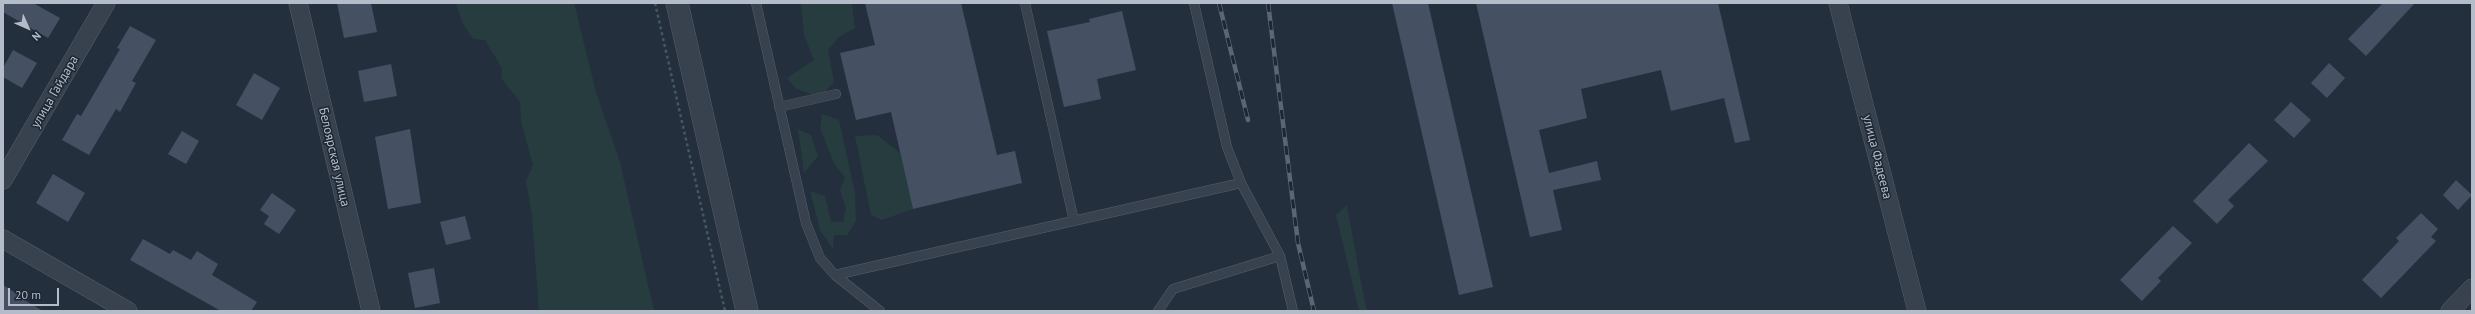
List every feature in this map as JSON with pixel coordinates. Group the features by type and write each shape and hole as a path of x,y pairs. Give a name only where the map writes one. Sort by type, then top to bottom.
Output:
{"street":[{"name":"улица Гайдара","path":"3,180 106,3"},
{"name":"Белоярская улица","path":"298,3 371,311"},
{"path":"677,3 747,311"},
{"name":"улица Фадеева","path":"1838,3 1917,311"},
{"path":"3,239 128,311"},
{"path":"2450,311 2472,288"}],"lane":[{"path":"756,3 806,223 820,258 835,275 880,311"},
{"path":"1025,3 1074,221"},
{"path":"1194,3 1227,147 1241,183 1280,256 1294,311"},
{"path":"779,107 836,94"},
{"path":"835,275 1241,183"},
{"path":"1158,311 1173,289 1280,256"}],"path":[{"path":"655,3 725,311"}],"green space":[{"path":"456,3 574,3 596,92 620,162 654,311 539,311 532,216 526,181 533,165 521,122 520,102 501,78 502,68 485,40 473,39 462,22"},
{"path":"801,3 852,3 855,28 839,37 828,50 834,82 820,98 795,88 787,78 814,60 804,35"},
{"path":"822,114 839,120 855,193 856,221 847,235 834,235 833,249 820,230 810,191 825,196 831,222 843,222 846,208 840,190 845,177 834,164 820,128"},
{"path":"798,129 811,135 818,156 804,173"},
{"path":"877,135 900,153 913,209 882,220 871,215 855,136"},
{"path":"1347,205 1367,311 1359,311 1336,215"}],"building":[{"path":"3,3 33,3 60,18 48,38 3,12"},
{"path":"337,3 371,3 377,32 344,38"},
{"path":"865,3 961,3 997,155 1015,151 1022,183 913,209 891,112 856,120 840,53 875,45"},
{"path":"1392,3 1428,3 1493,287 1459,295"},
{"path":"1476,3 1718,3 1750,140 1735,143 1724,98 1671,111 1661,70 1581,89 1587,118 1539,130 1549,173 1597,161 1601,180 1553,190 1562,230 1530,237"},
{"path":"2383,3 2415,3 2366,56 2348,39"},
{"path":"1122,11 1136,70 1097,79 1101,99 1064,107 1047,31 1090,22 1089,19"},
{"path":"130,26 156,40 132,81 136,83 120,112 116,109 89,155 62,140 77,114 81,116 120,49 117,48"},
{"path":"13,50 37,63 22,88 3,77 3,68"},
{"path":"2329,63 2345,78 2327,98 2311,83"},
{"path":"391,64 397,96 364,102 358,71"},
{"path":"254,73 280,88 262,120 236,105"},
{"path":"2291,102 2311,120 2294,138 2274,120"},
{"path":"410,129 421,203 388,209 375,137"},
{"path":"182,131 199,141 186,164 168,154"},
{"path":"2249,143 2268,161 2228,200 2234,206 2217,224 2193,201"},
{"path":"53,174 85,193 68,222 36,203"},
{"path":"2456,180 2472,195 2458,210 2443,195"},
{"path":"272,193 296,210 279,234 264,224 269,216 260,210"},
{"path":"2421,213 2438,229 2431,237 2436,241 2381,298 2362,280 2399,241 2396,238"},
{"path":"465,216 471,239 446,245 440,222"},
{"path":"2173,226 2192,243 2158,278 2161,281 2142,301 2120,280"},
{"path":"143,239 170,254 173,250 191,260 197,251 218,264 212,275 257,302 251,311 221,311 130,260"},
{"path":"434,268 440,303 415,308 408,273"},
{"path":"3,285 22,297 21,298 43,311 3,311"}],"railway":[{"path":"1219,3 1248,120"},
{"path":"1268,3 1298,243 1314,311"}]}
